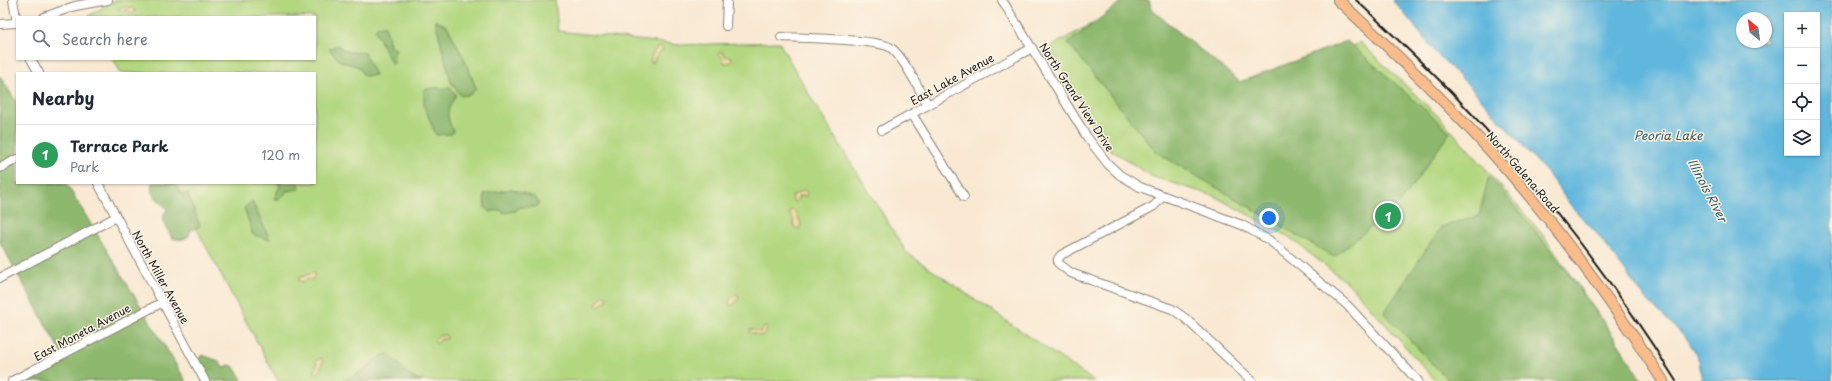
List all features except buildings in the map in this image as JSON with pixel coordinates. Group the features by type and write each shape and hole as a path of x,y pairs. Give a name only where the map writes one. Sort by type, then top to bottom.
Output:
{"main road":[{"name":"North Galena Road","path":"1338,0 1444,102 1512,175 1594,278 1663,381"}],"street":[{"path":"13,0 16,17"},
{"path":"47,16 75,6 108,0"},
{"path":"726,0 726,26"},
{"name":"North Grand View Drive","path":"1002,0 1087,137 1104,161 1132,183 1163,196 1242,224 1269,240 1346,304 1418,381"},
{"path":"0,24 16,23"},
{"path":"781,36 871,42 891,48 910,72 928,105"},
{"name":"East Lake Avenue","path":"882,130 1032,48"},
{"path":"32,60 38,72"},
{"path":"912,114 964,197"},
{"path":"0,168 16,160"},
{"name":"North Miller Avenue","path":"99,184 205,381"},
{"path":"1163,196 1154,206 1061,255 1057,262 1071,273 1172,308 1194,326 1250,381"},
{"path":"0,278 116,217"},
{"name":"East Moneta Avenue","path":"12,381 163,302"}],"green space":[{"path":"116,0 555,0 558,31 681,45 779,42 817,108 907,253 1094,381 278,381 173,184 316,184 316,72 120,72 114,60 316,60 316,16 88,16"},
{"path":"1124,0 1149,0 1152,10 1240,82 1347,41 1450,132 1401,202 1334,257 1156,152 1068,43"},
{"path":"435,20 447,26 464,58 476,88 471,94 461,96 451,82"},
{"path":"1091,24 1166,154 1360,42 1440,118 1479,161 1543,235 1597,313 1475,381 1436,381 1350,285 1289,237 1214,196 1153,177 1105,146 1050,47"},
{"path":"378,26 385,26 389,38 388,41 390,42 389,46 396,49 393,58 395,61 392,65 375,30"},
{"path":"338,45 347,52 364,52 375,75 364,76 359,67 340,61 329,49"},
{"path":"0,76 16,101 16,184 67,184 186,381 22,381 64,358 0,242"},
{"path":"450,87 456,95 448,112 453,130 452,134 436,135 424,106 424,89"},
{"path":"1489,176 1570,275 1607,327 1642,381 1449,381 1384,313 1441,227 1479,216"},
{"path":"152,184 176,184 181,194 188,194 200,226 190,231 189,236 185,238 172,238 162,219 167,209 156,198 151,188"},
{"path":"279,184 299,184 299,189 287,191 280,199 274,199 280,186"},
{"path":"512,189 536,198 539,204 535,207 520,207 515,211 505,213 500,210 490,212 485,208 484,194"},
{"path":"252,201 270,240 252,234 244,208"},
{"path":"389,354 411,377 423,381 343,381 360,372 381,356"},
{"path":"202,355 219,361 223,368 229,365 233,366 242,379 240,381 208,381 196,361"}],"sand":[{"path":"120,7 132,8 136,11 132,14 127,10 119,10"},
{"path":"658,46 662,47 663,50 657,55 654,62 651,63 651,56"},
{"path":"721,51 726,57 731,56 732,59 730,63 724,63 723,58 719,54"},
{"path":"804,190 807,192 806,196 799,196 796,202 793,201 792,196"},
{"path":"791,210 795,211 801,224 799,229 794,227 793,219 790,214"},
{"path":"312,273 315,274 312,280 308,279 302,282 299,281 299,278"},
{"path":"603,295 607,296 607,300 597,307 596,304"},
{"path":"735,295 738,295 739,298 733,305 730,306 729,301"},
{"path":"765,326 767,329 762,336 749,332 750,329 761,332"},
{"path":"446,335 447,339 441,339 438,343 436,343 434,341 438,336"},
{"path":"321,358 323,361 319,373 316,374 314,371 317,366 316,361"}],"water":[{"name":"Peoria Lake","path":"1392,0 1832,0 1832,381 1702,381 1699,360 1688,340 1646,299 1599,236 1572,207 1548,174 1473,90 1435,52"}],"railway":[{"path":"1356,0 1454,95 1515,162 1600,269 1676,381"}],"place":[{"name":"Terrace Park","path":"1388,216"}],"water label":[{"name":"Illinois River","path":"1708,190"}]}
